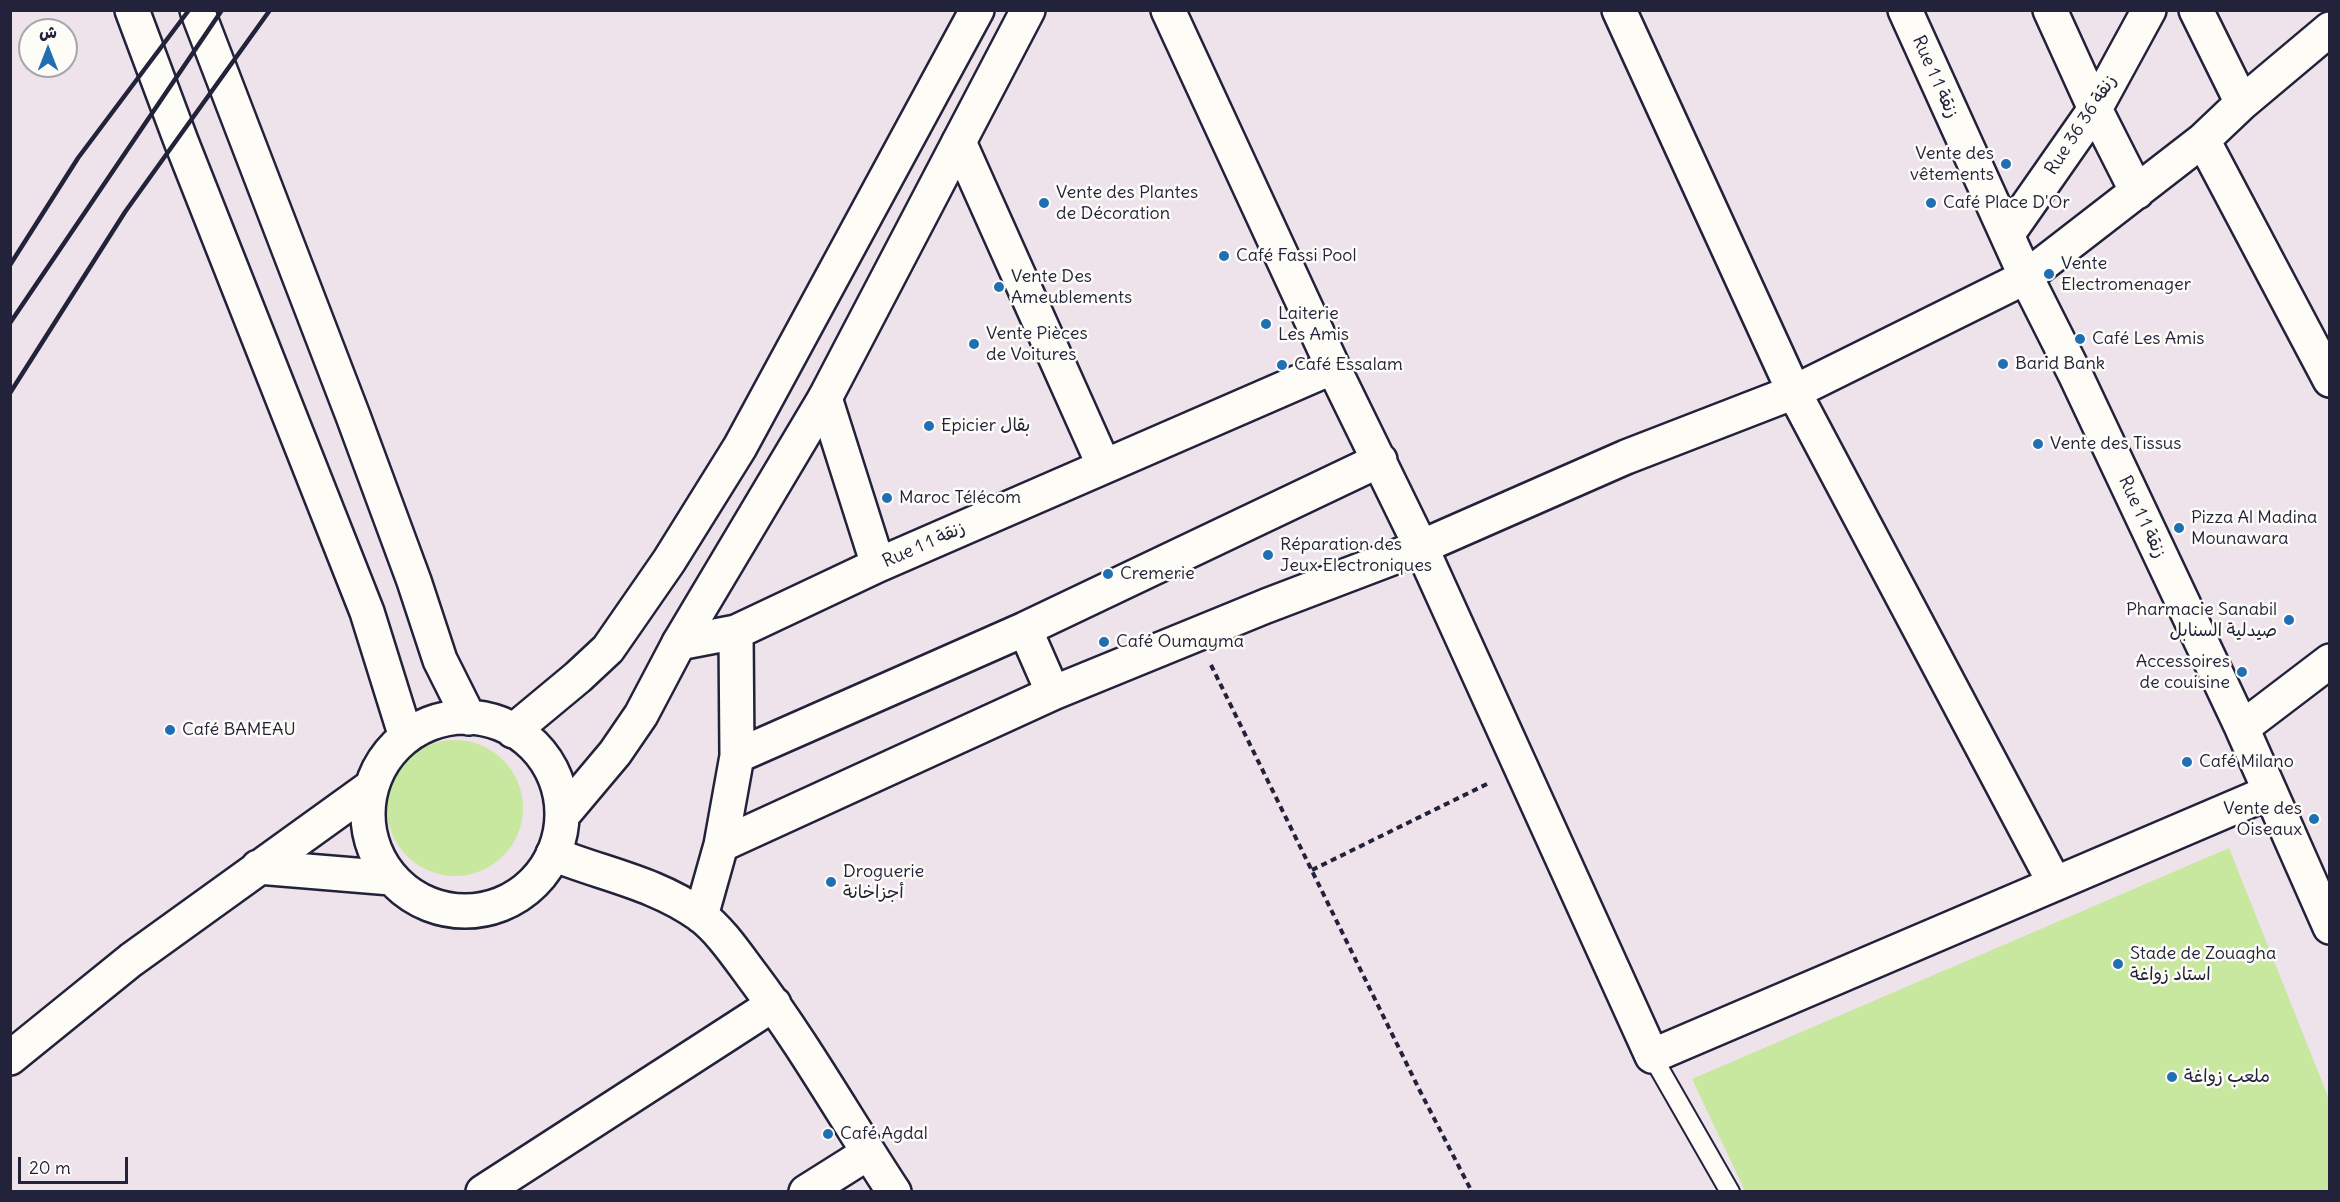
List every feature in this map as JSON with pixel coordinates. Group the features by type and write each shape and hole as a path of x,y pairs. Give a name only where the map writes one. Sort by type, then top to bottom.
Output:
{"street":[{"path":"132,10 180,141 367,612 406,737"},
{"path":"197,10 353,416 414,581 440,660 469,718"},
{"path":"513,731 608,649 669,561 740,447 977,10"},
{"path":"562,816 587,789 636,722 679,643 825,398 1028,10"},
{"path":"1168,10 1333,367 1421,547 1652,1056 2270,792"},
{"path":"1619,10 1794,392 2055,884"},
{"name":"Rue 1 زنقة 1","path":"1905,10 2026,277 2075,375 2242,728 2330,927"},
{"path":"2050,10 2095,109 2137,192"},
{"name":"Rue 36 زنقة 36","path":"2007,235 2095,109 2150,10"},
{"path":"2196,10 2242,103"},
{"path":"721,845 1053,693 1266,606 1421,547 1626,457 1794,392 2026,277 2203,140 2242,103 2330,29"},
{"path":"2203,140 2328,374"},
{"path":"959,142 1104,466"},
{"name":"Rue 1 زنقة 1","path":"679,643 736,632 878,565 1333,367"},
{"path":"825,398 878,565"},
{"path":"738,756 1025,629 1380,460"},
{"path":"1025,629 1053,693"},
{"path":"701,916 721,845 738,756 736,632"},
{"path":"2242,728 2330,661"},
{"path":"469,718 496,723 513,731 531,744 552,771 559,793 562,816 561,829 553,854 542,874 525,890 506,902 484,909 462,911 439,908 418,900 391,878 372,844 368,825 368,806 371,787 385,759 406,737 436,722 469,718"},
{"path":"10,1058 131,960 371,787"},
{"path":"553,854 666,895 701,916 732,950 774,1004 894,1191"},
{"path":"258,867 391,878"},
{"path":"483,1191 774,1004"},
{"path":"806,1191 868,1153"}],"lane":[{"path":"1652,1056 1730,1191"}],"path":[{"path":"1196,635 1472,1191"},
{"path":"1312,870 1522,766"}],"green space":[{"path":"455,740 481,745 493,751 503,760 512,770 518,782 523,808 518,834 512,846 503,856 493,865 481,871 455,876 429,871 417,865 407,856 398,846 392,834 387,808 392,782 398,770 407,760 417,751 429,745"},
{"name":"Stade de Zouagha استاد زواغة","path":"2229,848 2329,1099 2329,1191 1745,1191 1692,1079"}],"railway":[{"path":"10,265 78,158 189,10"},
{"path":"10,323 222,10"},
{"path":"10,393 125,212 270,10"}],"place":[{"name":"Vente des vêtements","path":"2006,164"},
{"name":"Vente des Plantes de Décoration","path":"1044,203"},
{"name":"Café Place D'Or","path":"1931,203"},
{"name":"Café Fassi Pool","path":"1224,256"},
{"name":"Vente Electromenager","path":"2049,274"},
{"name":"Vente Des Ameublements","path":"999,287"},
{"name":"Laiterie Les Amis","path":"1266,324"},
{"name":"Café Les Amis","path":"2080,339"},
{"name":"Vente Pièces de Voitures","path":"974,344"},
{"name":"Barid Bank","path":"2003,364"},
{"name":"Café Essalam","path":"1282,365"},
{"name":"Epicier بقال","path":"929,426"},
{"name":"Vente des Tissus","path":"2038,444"},
{"name":"Maroc Télécom","path":"887,498"},
{"name":"Pizza Al Madina Mounawara","path":"2179,528"},
{"name":"Réparation des Jeux Electroniques","path":"1268,555"},
{"name":"Cremerie","path":"1108,574"},
{"name":"Pharmacie Sanabil صيدلية السنابل","path":"2289,620"},
{"name":"Café Oumayma","path":"1104,642"},
{"name":"Accessoires de couisine","path":"2242,672"},
{"name":"Café BAMEAU","path":"170,730"},
{"name":"Café Milano","path":"2187,762"},
{"name":"Vente des Oiseaux","path":"2314,819"},
{"name":"Droguerie أجزاخانة","path":"831,882"},
{"name":"Stade de Zouagha استاد زواغة","path":"2118,964"},
{"name":"ملعب زواغة","path":"2172,1077"},
{"name":"Café Agdal","path":"828,1134"}]}
